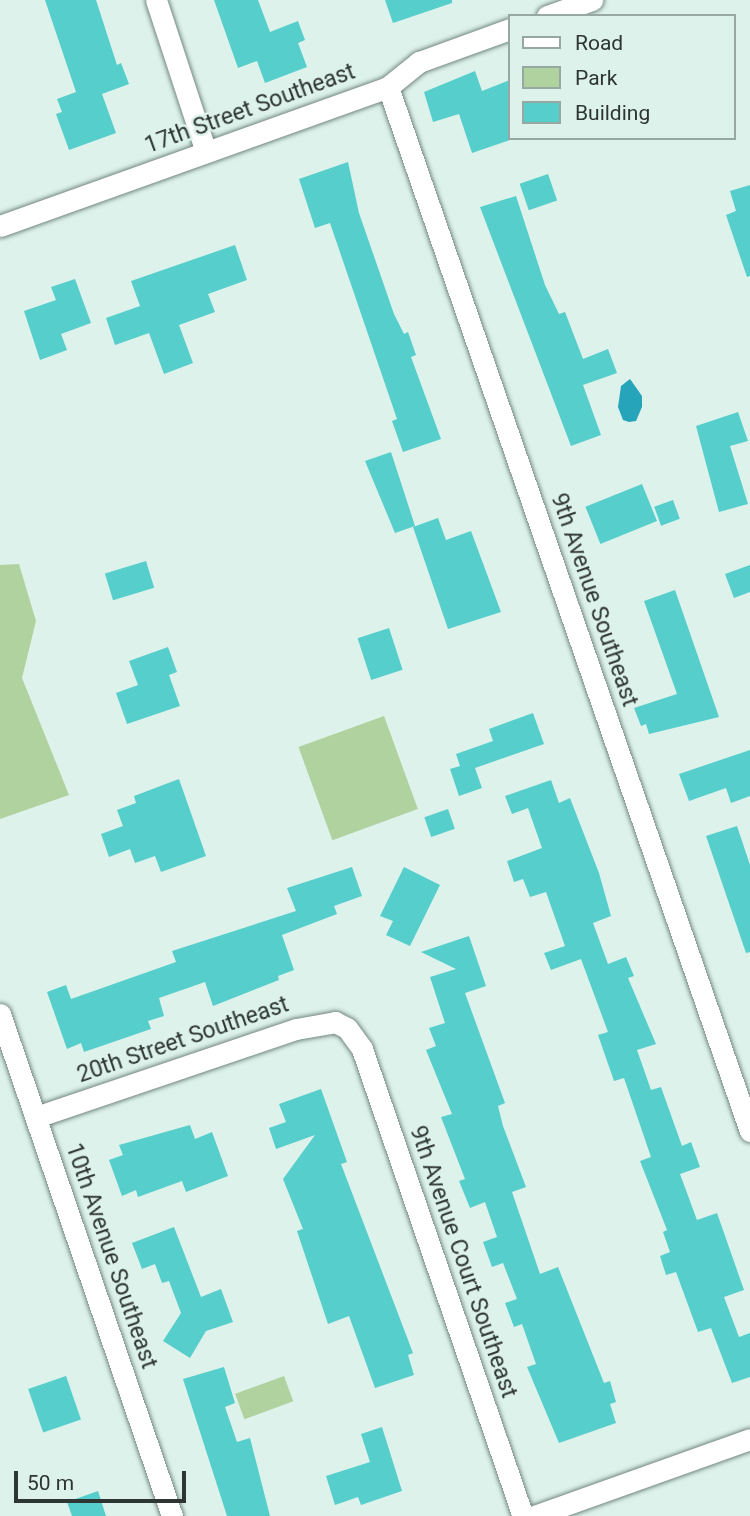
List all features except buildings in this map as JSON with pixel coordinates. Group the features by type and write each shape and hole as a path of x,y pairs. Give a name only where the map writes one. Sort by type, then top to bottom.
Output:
{"street":[{"path":"156,0 206,152"},
{"path":"553,14 592,0"},
{"name":"17th Street Southeast","path":"0,226 388,86 419,62 508,30"},
{"name":"9th Avenue Southeast","path":"388,86 750,1131"},
{"name":"10th Avenue Southeast","path":"0,1014 172,1516"},
{"name":"20th Street Southeast","path":"36,1117 309,1025 335,1022 347,1028"},
{"name":"9th Avenue Court Southeast","path":"347,1028 362,1049 523,1516"},
{"path":"534,1516 750,1439"}],"green space":[{"path":"19,564 36,621 22,678 69,795 0,819 0,565"},
{"path":"384,716 418,809 332,840 298,747"},
{"path":"284,1376 293,1401 244,1419 235,1394"}],"water":[{"path":"630,379 642,396 642,407 636,421 629,422 623,420 618,407 621,386"}]}
